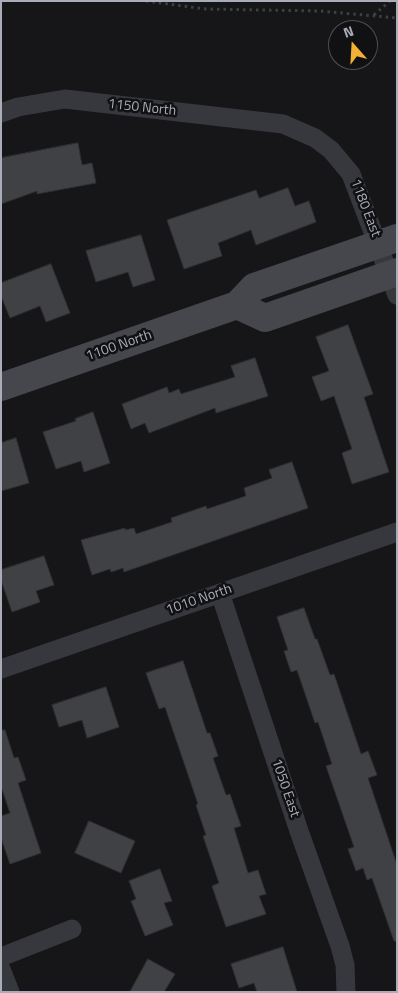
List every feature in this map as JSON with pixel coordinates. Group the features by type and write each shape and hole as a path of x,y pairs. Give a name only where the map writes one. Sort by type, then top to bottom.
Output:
{"street":[{"name":"1150 North","path":"1,113 18,107 64,99 283,124"},
{"name":"1180 East","path":"283,124 314,138 331,150 352,174 388,241 394,281"},
{"name":"1100 North","path":"1,387 237,305 254,288 388,241"},
{"path":"237,305 265,318 394,281"},
{"name":"1010 North","path":"1,668 397,532"},
{"name":"1050 East","path":"220,593 299,831 340,946 345,965 346,988"},
{"path":"1,957 72,930"},
{"path":"1,969 10,992"}],"path":[{"path":"146,1 205,9 320,11 397,18"},
{"path":"374,16 390,1"}],"building":[{"path":"78,143 82,165 92,163 96,183 37,194 37,191 1,204 1,158"},
{"path":"288,188 295,206 309,201 316,222 256,245 251,230 218,243 222,256 184,269 167,220 256,190 259,198"},
{"path":"141,235 155,280 133,287 128,272 96,282 86,251"},
{"path":"51,264 70,313 46,322 40,306 10,318 1,296 1,283"},
{"path":"348,325 373,394 364,397 389,472 352,484 342,453 352,449 334,396 321,401 312,377 329,371 316,337"},
{"path":"255,358 268,396 216,413 215,408 149,433 145,423 131,429 122,404 167,387 169,393 179,389 181,394 235,377 231,366"},
{"path":"93,412 110,463 84,472 81,461 56,469 43,432 76,421 75,419"},
{"path":"16,438 29,483 1,491 1,443"},
{"path":"292,462 308,508 124,572 123,568 111,572 110,569 92,575 81,540 125,528 125,530 134,528 136,534 172,522 171,518 206,506 207,509 246,496 244,488 272,478 269,470"},
{"path":"44,556 54,585 36,591 40,602 12,612 1,580 1,570"},
{"path":"304,608 330,675 334,674 361,754 368,751 377,775 368,778 397,865 397,941 394,941 372,878 367,880 363,868 356,871 348,849 354,847 326,766 332,764 318,722 315,723 297,670 291,672 284,651 288,650 277,617"},
{"path":"183,661 207,733 210,733 218,756 213,758 226,795 230,794 241,826 234,828 248,873 258,870 266,894 259,896 266,914 226,927 212,886 219,883 203,836 206,835 196,805 198,804 165,707 159,709 146,673"},
{"path":"106,687 119,727 87,738 82,720 59,727 52,705"},
{"path":"1,730 5,730 14,758 18,757 26,780 18,783 41,853 10,864 1,838 1,816 10,813 1,786"},
{"path":"89,821 135,841 121,873 75,853"},
{"path":"160,869 172,901 164,903 173,925 145,936 131,901 136,899 129,881"},
{"path":"283,947 297,992 257,992 254,983 239,988 231,964"},
{"path":"148,959 175,974 164,992 130,992"}]}
